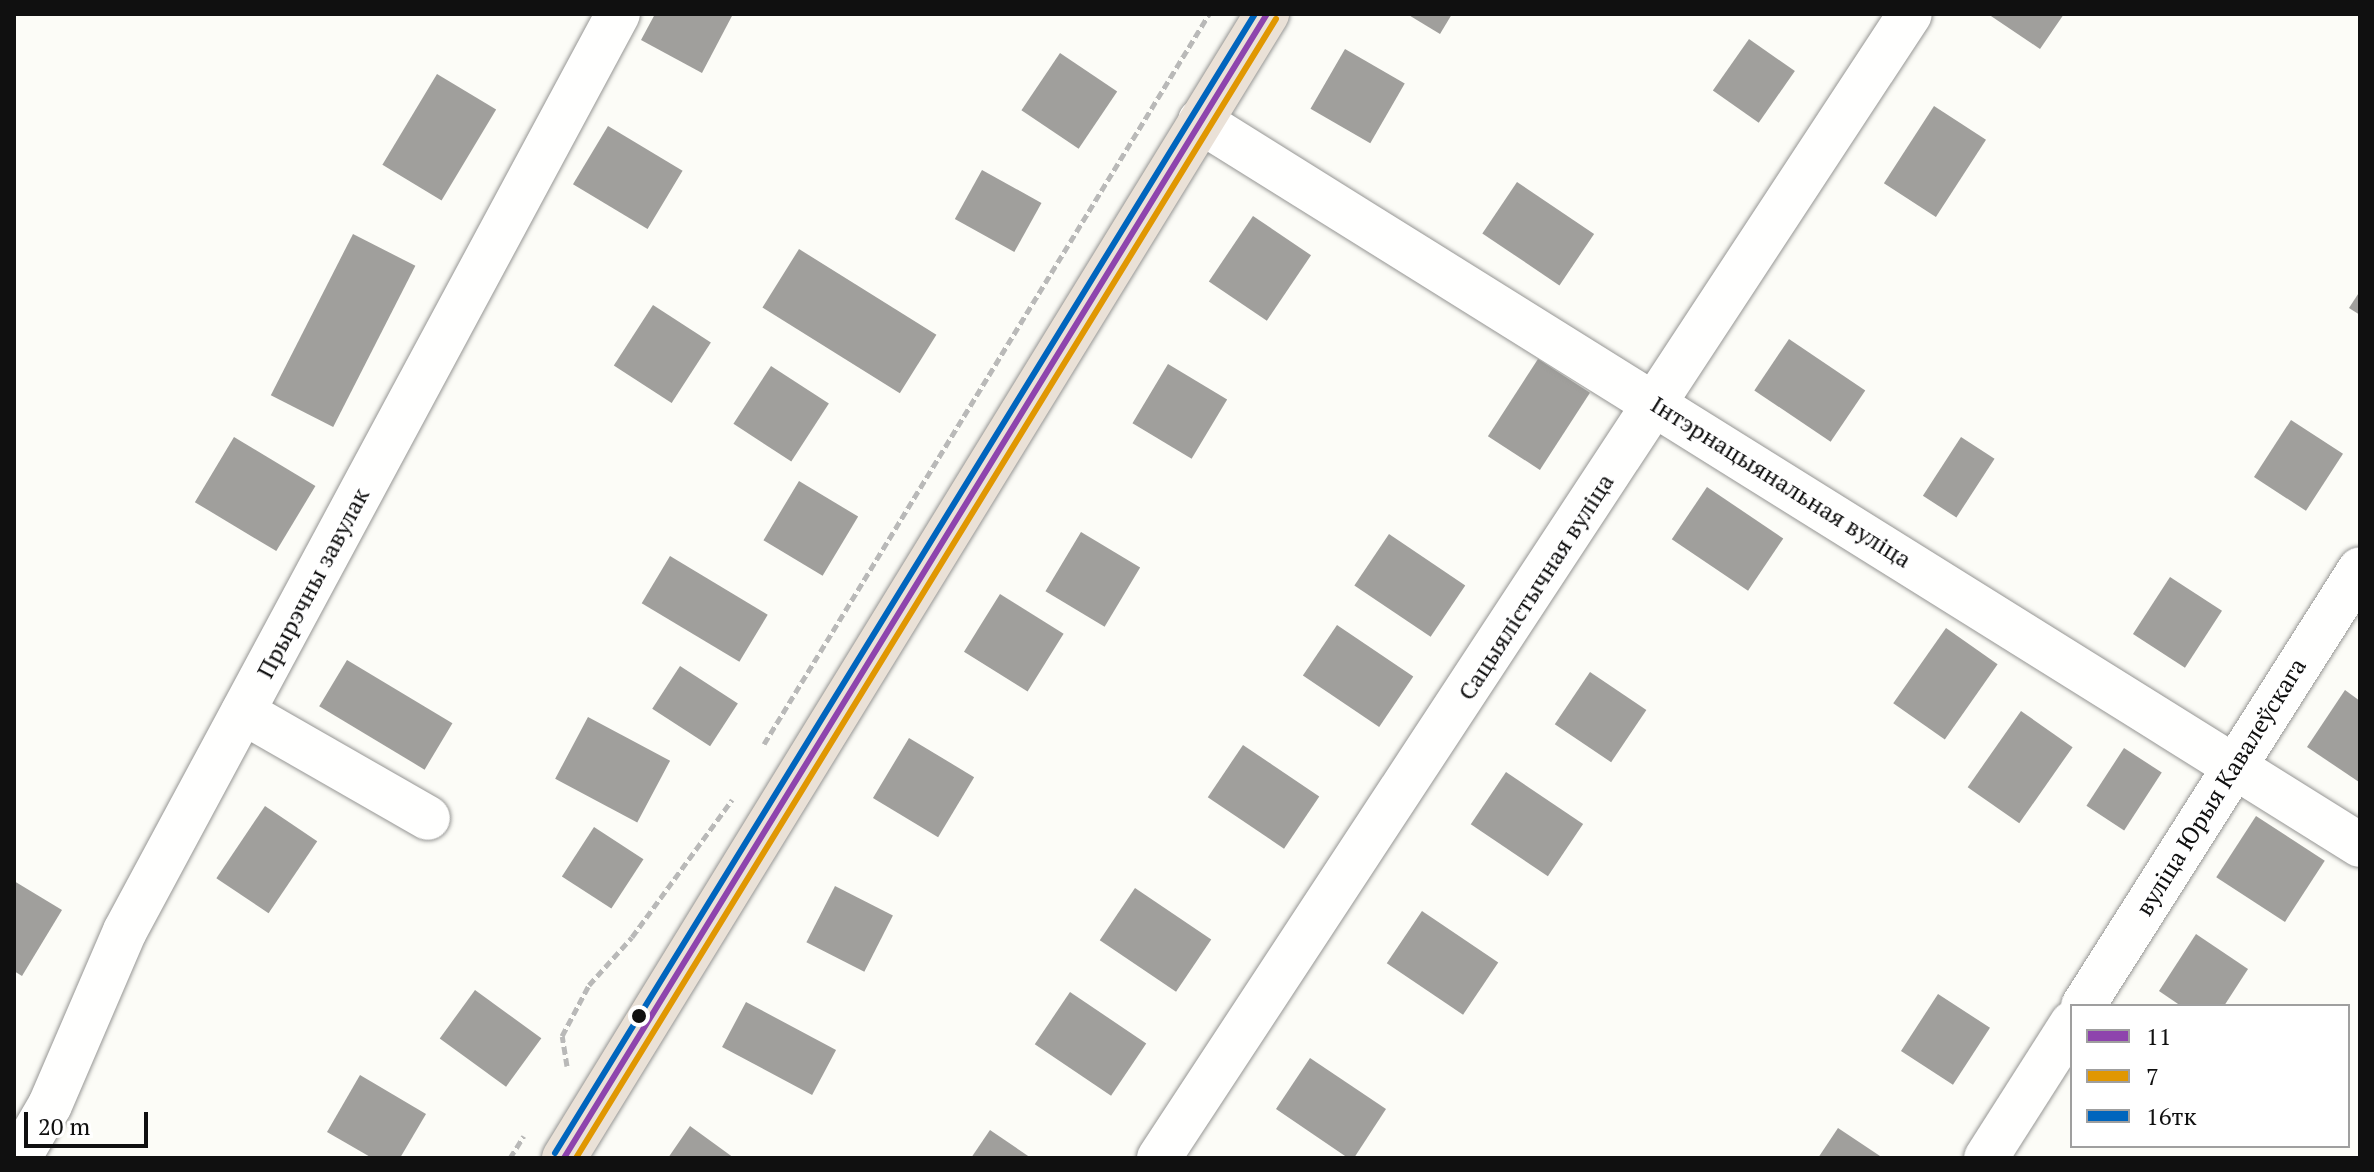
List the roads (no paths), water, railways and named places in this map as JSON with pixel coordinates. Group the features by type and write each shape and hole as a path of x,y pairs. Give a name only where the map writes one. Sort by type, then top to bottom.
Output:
{"highway":[{"path":"564,1158 1267,14"}],"street":[{"name":"Прырэчны завулак","path":"19,1158 50,1105 125,931 618,14"},
{"name":"Сацыялістычная вуліца","path":"1159,1158 1658,404 1910,14"},
{"name":"Інтэрнацыянальная вуліца","path":"1200,121 1658,404 2360,845"},
{"name":"вуліца Юрыя Кавалеўскага","path":"2084,1004 2360,569"},
{"path":"243,712 428,818"},
{"path":"1986,1158 2070,1026"}]}
